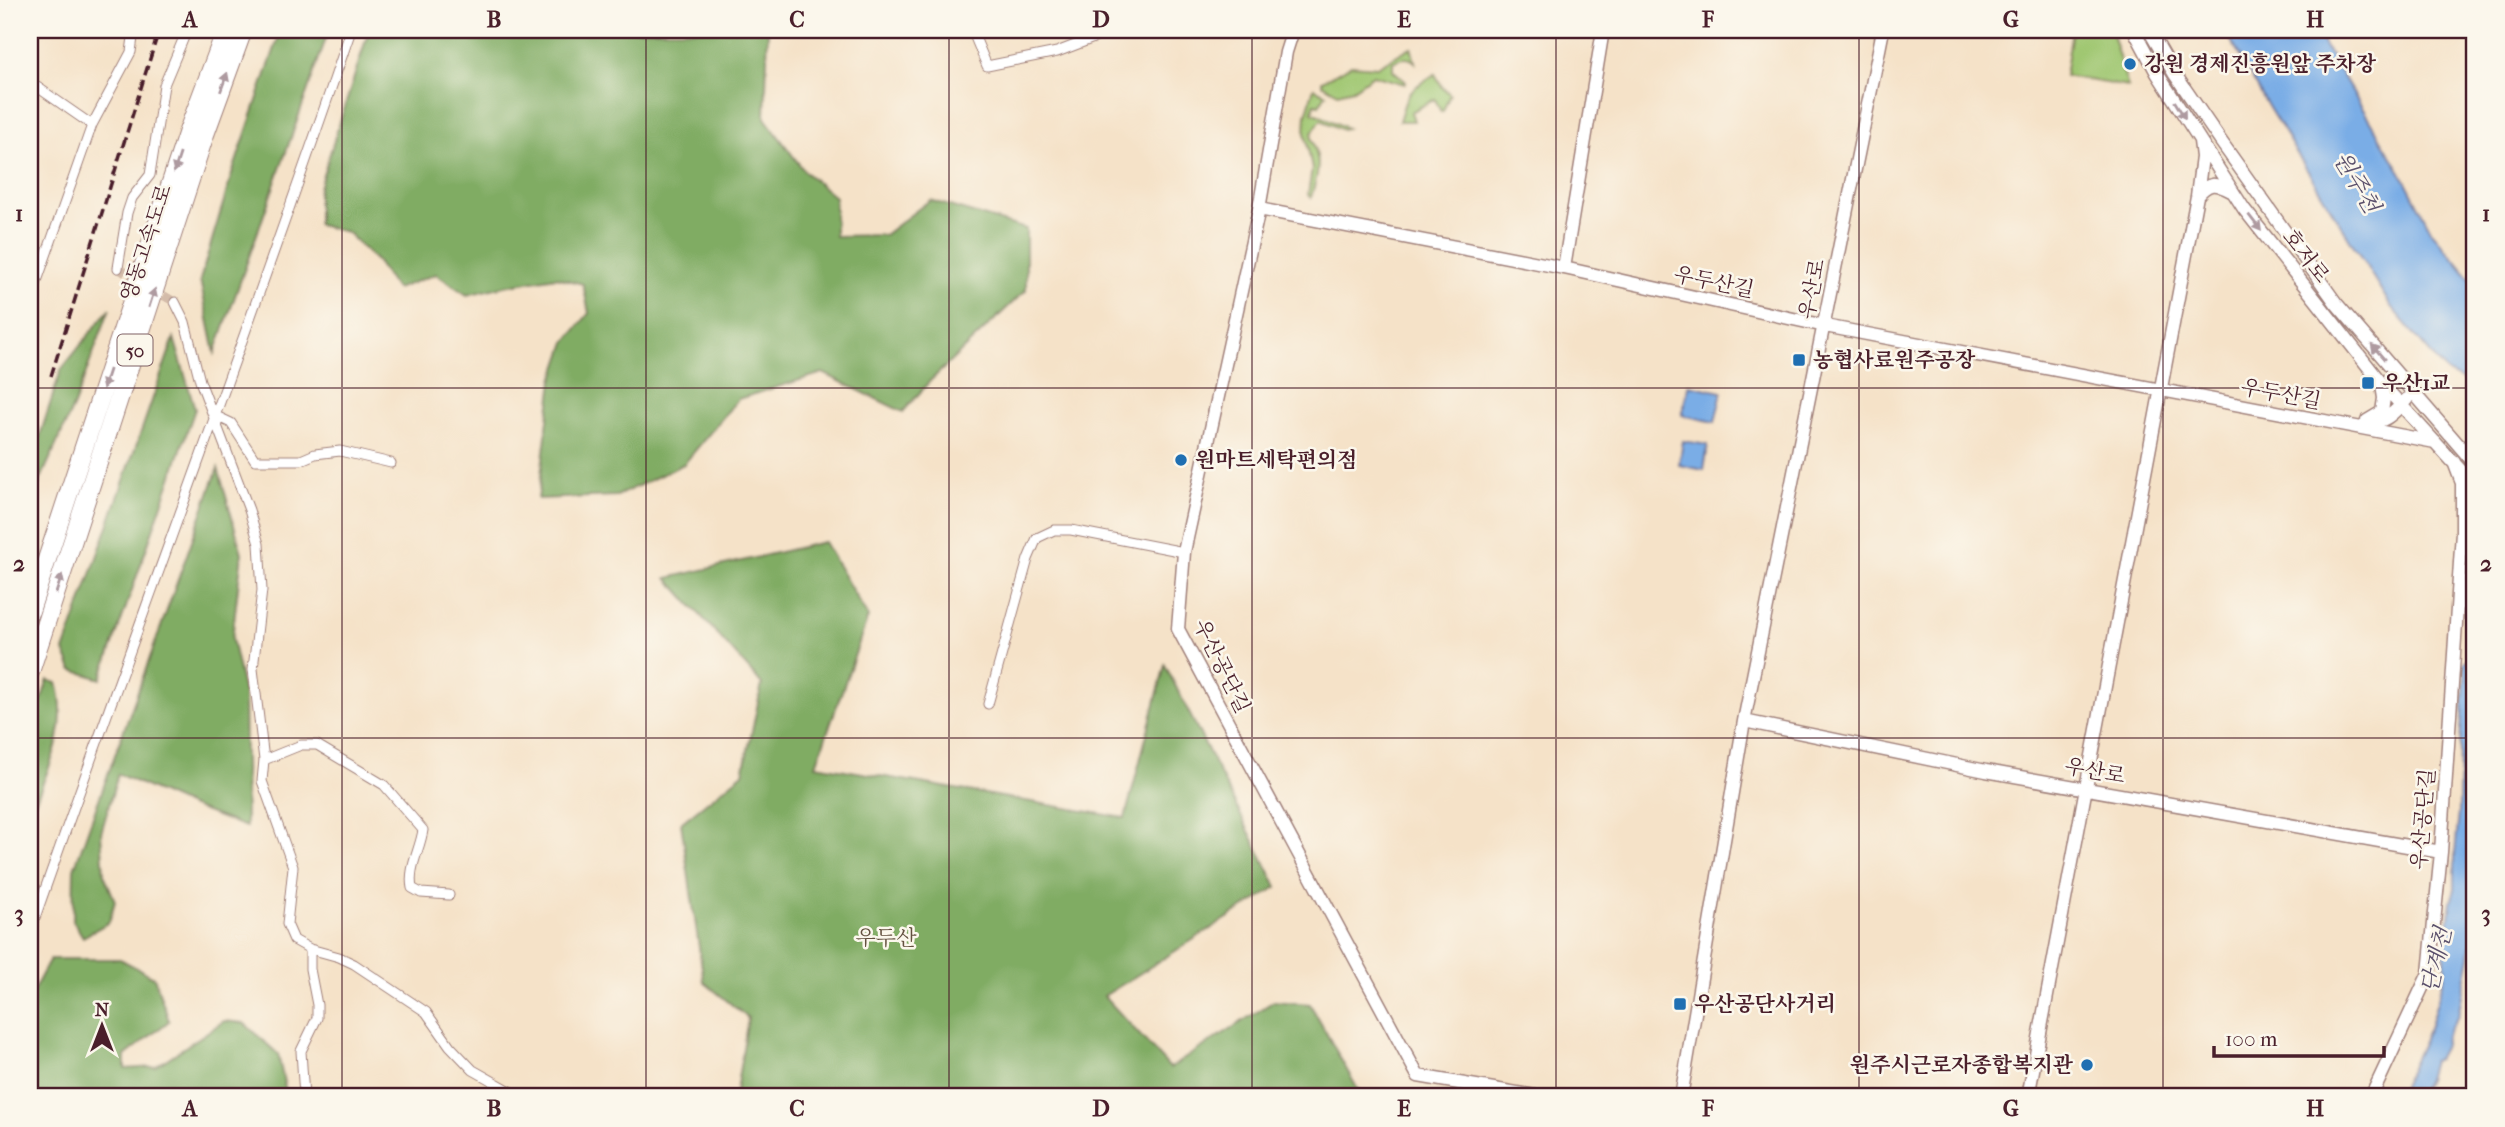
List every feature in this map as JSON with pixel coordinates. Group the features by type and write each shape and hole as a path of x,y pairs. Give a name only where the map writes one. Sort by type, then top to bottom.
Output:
{"highway":[{"name":"영동고속도로","path":"30,611 187,134 226,30"},
{"name":"영동고속도로","path":"30,672 204,137 243,30"}],"street":[{"path":"30,301 92,125 131,52 134,30"},
{"path":"118,268 132,198 150,176 164,85 187,30"},
{"path":"30,932 351,30"},
{"path":"971,30 987,66 1057,52 1104,34 1128,30"},
{"name":"우산공단길","path":"1293,30 1286,52 1259,209 1184,552 1178,629 1418,1076 1541,1097"},
{"path":"1564,268 1603,30"},
{"name":"우산로","path":"1681,1097 1744,721 1883,30"},
{"path":"2127,30 2141,32"},
{"name":"호저로","path":"2141,32 2157,73 2231,191 2382,384 2475,486"},
{"name":"호저로","path":"2141,32 2174,73 2336,303 2473,462"},
{"path":"30,82 92,125"},
{"path":"2028,1097 2197,196 2202,157 2200,141"},
{"path":"2216,167 2232,158"},
{"path":"2197,196 2204,187 2213,184 2231,191"},
{"name":"우두산길","path":"1259,209 1564,268 1825,326 2435,442"},
{"path":"175,302 185,322 201,381 259,544 262,590 253,669 264,760 262,780 293,867 286,924 294,940 310,949 354,964 426,1012 450,1046 472,1070 521,1097"},
{"path":"2354,426 2375,418 2382,412 2382,384"},
{"path":"2354,426 2379,423 2391,417 2413,392"},
{"path":"214,415 231,423 255,460 301,460 315,454 340,451 391,463"},
{"name":"우산공단길","path":"2371,1097 2429,973 2441,852 2462,532 2462,483 2454,462"},
{"path":"2462,532 2467,515 2475,505"},
{"path":"988,704 1028,559 1037,538 1054,530 1071,530 1184,552"},
{"name":"우산로","path":"1744,721 1986,771 2441,852"},
{"path":"264,760 301,745 317,744 384,785 423,830 420,848 409,875 412,888 421,893 449,895"},
{"path":"304,1097 301,1051 317,1018 310,949"}],"green space":[{"path":"281,30 329,30 215,353 200,280 232,174"},
{"path":"369,30 439,30 494,39 495,30 768,30 765,118 805,172 835,197 835,236 884,235 930,200 1026,229 1026,290 930,381 903,412 823,373 738,399 684,464 617,496 538,499 553,380 566,342 589,313 583,284 556,277 467,295 436,274 396,289 376,261 347,232 318,225 318,191"},
{"path":"2072,30 2108,30 2112,34 2128,87 2065,76"},
{"path":"1411,47 1415,62 1404,58 1393,62 1393,70 1405,84 1373,75 1353,89 1338,93 1322,84 1322,81 1351,65 1377,67"},
{"path":"1435,74 1450,94 1443,111 1441,112 1435,99 1411,112 1414,121 1399,121 1410,93"},
{"path":"1314,88 1326,94 1319,105 1315,104 1312,112 1347,128 1343,130 1321,120 1313,132 1311,136 1318,167 1311,198 1308,195 1312,169 1305,133 1306,115"},
{"path":"110,308 74,405 30,509 30,467 61,370"},
{"path":"174,338 195,409 101,679 72,670 64,651"},
{"path":"218,468 242,553 232,639 244,693 246,827 118,774 101,833 104,874 115,901 109,922 83,937 73,921 74,869"},
{"name":"우두산","path":"824,542 868,617 816,765 1125,818 1165,665 1277,887 1104,996 1170,1068 1274,1001 1310,1004 1362,1097 735,1097 748,1018 704,982 681,823 743,773 762,684 667,578"},
{"path":"48,680 57,683 61,700 59,734 50,766 30,814 30,733"},
{"path":"50,959 120,959 154,977 169,1021 125,1056 125,1069 155,1067 224,1021 244,1023 278,1054 287,1097 30,1097 30,997"}],"water":[{"name":"원주천","path":"2225,30 2315,30 2401,172 2432,232 2475,284 2475,386 2447,373 2392,308 2269,108"},
{"path":"1689,385 1722,392 1715,422 1682,415"},
{"path":"1683,441 1708,445 1704,470 1679,465"},
{"path":"2475,637 2475,908 2470,957 2458,1015 2437,1059 2432,1061 2427,1079 2417,1097 2397,1097 2429,1028 2445,975 2445,948 2455,889 2465,675 2463,662 2472,658"}],"tunnel":[{"path":"118,268 140,282"},
{"path":"152,289 175,302"}],"railway":[{"path":"51,376 159,30"}],"place":[{"name":"강원 경제진흥원앞 주차장","path":"2130,64"},
{"name":"농협사료원주공장","path":"1799,360"},
{"name":"우산1교","path":"2368,383"},
{"name":"원마트세탁편의점","path":"1181,460"},
{"name":"우산공단사거리","path":"1680,1004"},
{"name":"원주시근로자종합복지관","path":"2087,1065"}],"water label":[{"name":"단계천","path":"2436,960"}]}
